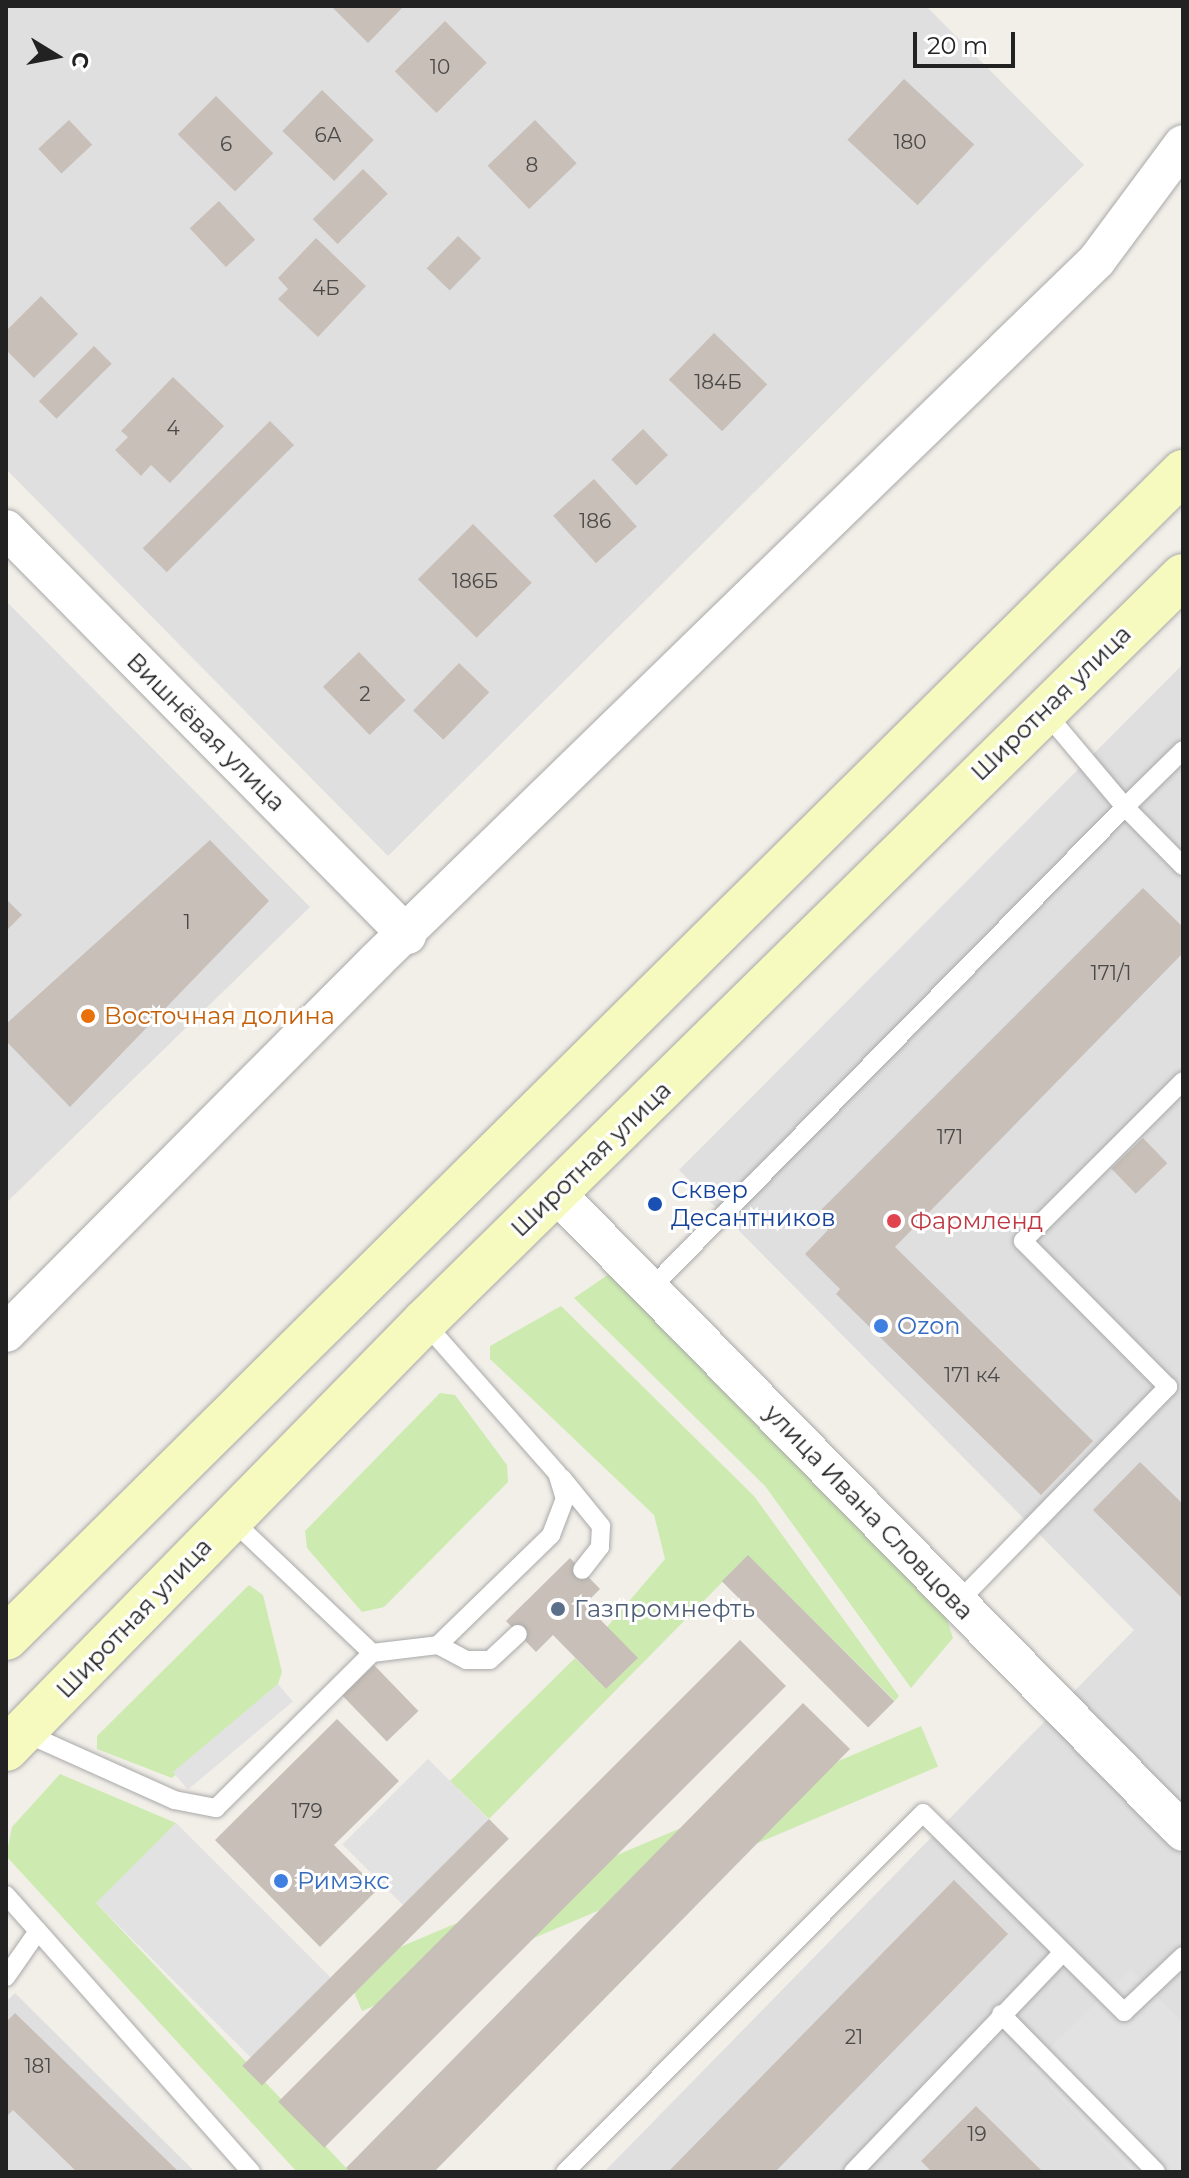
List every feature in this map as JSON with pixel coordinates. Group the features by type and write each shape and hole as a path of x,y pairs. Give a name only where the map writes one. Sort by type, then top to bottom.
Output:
{"main road":[{"path":"6,1638 1183,472"},
{"name":"Широтная улица","path":"14,1740 424,1322 1042,709 1183,576"}],"street":[{"path":"6,1333 407,935 1097,260 1183,144"},
{"name":"Вишнёвая улица","path":"6,529 407,935"},
{"name":"улица Ивана Словцова","path":"556,1193 1183,1832"}],"lane":[{"path":"1042,709 1125,807 1183,866"},
{"path":"650,1289 1183,750"},
{"path":"1183,1081 1023,1241 1183,1401"},
{"path":"424,1322 549,1462 601,1526 600,1547 582,1570"},
{"path":"958,1602 1168,1387"},
{"path":"438,1645 559,1524 563,1486 549,1462"},
{"path":"231,1519 372,1653"},
{"path":"14,1740 174,1800 216,1808 372,1653 438,1645 466,1660 490,1660 518,1634"},
{"path":"565,2172 923,1813 1061,1954 1124,2012 1183,1956"},
{"path":"6,1895 251,2172"},
{"path":"6,1977 38,1931"},
{"path":"853,2172 1061,1954"},
{"path":"1001,2014 1156,2172"}],"shaded area":[{"path":"6,6 926,6 1084,165 388,856 6,469"},
{"path":"6,601 310,907 6,1203"},
{"path":"1183,664 1183,2172 604,2172 1134,1630 679,1170"},
{"path":"278,1684 293,1702 188,1790 173,1772"},
{"path":"428,1759 489,1820 403,1905 342,1845"},
{"path":"176,1823 331,1978 251,2058 96,1903"},
{"path":"1131,1969 1183,2023 1183,2172 1132,2172 1030,2067"},
{"path":"15,1993 195,2172 6,2172 6,2002"}],"green space":[{"path":"609,1274 944,1610 953,1638 911,1688 765,1486 574,1298"},
{"path":"561,1306 754,1496 899,1696 895,1701 748,1556 489,1819 450,1781 575,1658 606,1689 637,1659 607,1627 665,1559 654,1515 490,1359 490,1346"},
{"path":"440,1393 455,1395 507,1465 508,1482 384,1607 362,1612 307,1548 305,1531"},
{"path":"249,1585 263,1595 282,1672 278,1684 172,1778 97,1749 97,1736"},
{"path":"921,1726 938,1767 362,2011 345,1971"},
{"path":"60,1774 176,1823 98,1905 350,2172 297,2172 6,1856 12,1827"}],"building":[{"path":"331,6 404,6 368,43"},
{"path":"445,21 487,63 437,113 395,71"},
{"path":"904,79 974,144 918,205 847,140"},
{"path":"322,90 374,140 334,181 282,131"},
{"path":"216,96 273,153 235,191 178,134"},
{"path":"69,120 92,145 61,174 38,149"},
{"path":"535,120 577,163 529,209 488,166"},
{"path":"363,169 388,194 338,244 313,219"},
{"path":"219,201 255,240 226,267 190,228"},
{"path":"458,236 481,258 450,291 427,268"},
{"path":"316,238 366,286 318,337 278,299 288,289 278,278"},
{"path":"41,296 78,334 34,378 6,350 6,331"},
{"path":"714,333 767,384 722,431 669,380"},
{"path":"94,346 112,364 57,419 39,401"},
{"path":"173,377 224,426 170,483 151,465 141,476 115,450 128,437 121,431"},
{"path":"270,421 294,445 167,572 143,548"},
{"path":"643,429 668,455 636,485 611,460"},
{"path":"594,479 637,527 596,563 553,516"},
{"path":"473,524 532,583 477,638 418,579"},
{"path":"359,652 406,700 370,735 323,687"},
{"path":"459,663 489,692 443,740 413,710"},
{"path":"210,840 269,901 70,1107 6,1041 6,1024"},
{"path":"1143,888 1183,927 1183,953 895,1247 1093,1441 1041,1495 836,1294 840,1289 805,1254 828,1230 814,1217"},
{"path":"6,899 22,915 6,931"},
{"path":"1143,1138 1167,1163 1136,1194 1111,1169"},
{"path":"1140,1462 1183,1504 1183,1599 1093,1510"},
{"path":"748,1555 894,1701 868,1728 722,1581"},
{"path":"570,1558 600,1589 585,1604 638,1658 606,1689 553,1635 536,1652 506,1621"},
{"path":"740,1640 786,1686 324,2148 278,2102"},
{"path":"374,1665 418,1711 387,1742 342,1696"},
{"path":"803,1703 850,1749 434,2172 350,2172 346,2168"},
{"path":"337,1719 399,1781 334,1845 378,1889 320,1947 215,1840"},
{"path":"489,1819 509,1839 262,2086 242,2066"},
{"path":"954,1880 1008,1934 775,2172 668,2172"},
{"path":"15,2013 179,2172 77,2172 13,2110 6,2117 6,2022"},
{"path":"976,2106 1043,2172 932,2172 921,2161"}],"place":[{"name":"Восточная долина","path":"88,1016"},
{"name":"Сквер Десантников","path":"655,1204"},
{"name":"Фармленд","path":"894,1221"},
{"name":"Ozon","path":"881,1326"},
{"name":"Газпромнефть","path":"558,1609"},
{"name":"Римэкс","path":"281,1881"}]}
